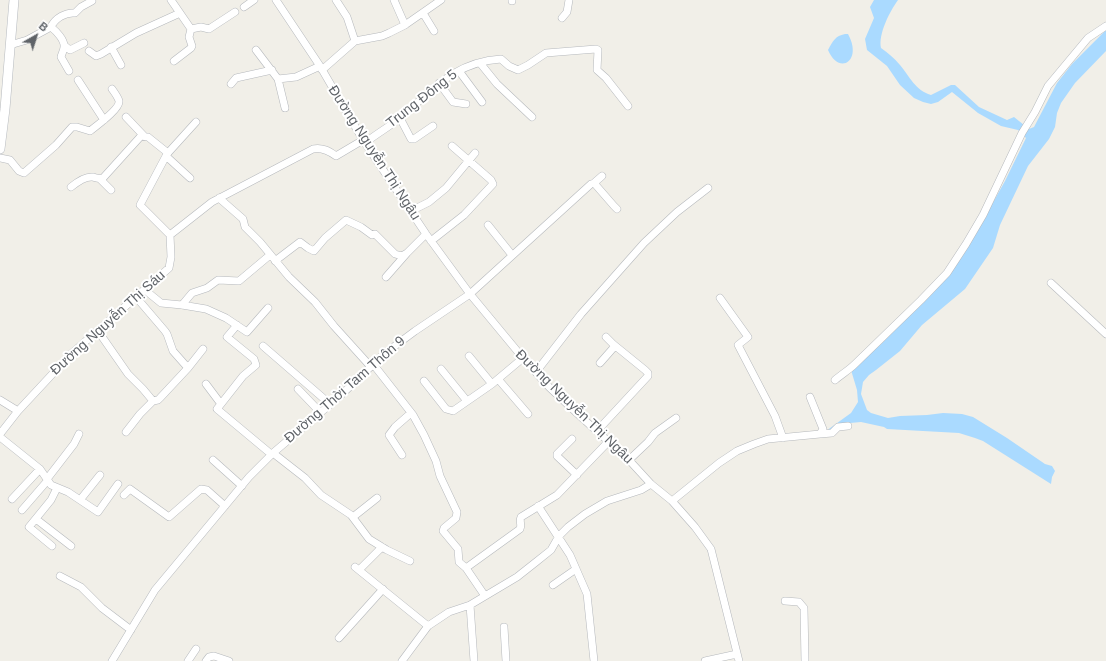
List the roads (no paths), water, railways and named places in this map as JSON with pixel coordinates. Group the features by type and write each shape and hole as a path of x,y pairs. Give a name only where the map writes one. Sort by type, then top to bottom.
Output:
{"main road":[{"path":"0,148 14,0"}],"street":[{"path":"171,0 191,29 189,37 192,46 174,62"},
{"path":"244,7 254,0"},
{"name":"Đường Nguyễn Thị Ngâu","path":"276,0 321,68 364,141 426,234 470,294 536,372 580,416 629,460 651,484 672,501 712,549 738,657"},
{"path":"336,0 347,17 355,41"},
{"path":"394,0 405,25"},
{"path":"278,79 296,77 321,68 355,41 382,36 405,25 441,0"},
{"path":"562,18 567,12 569,0"},
{"path":"10,45 27,40 51,27 54,21 61,16 70,12 75,13 79,8 92,1"},
{"path":"191,29 200,27 210,29 235,12"},
{"path":"423,12 434,31"},
{"path":"90,51 96,56 136,32 180,13"},
{"path":"835,380 845,370 850,369 947,273 983,215 1022,133 1035,112 1048,86 1083,43 1106,26"},
{"path":"51,27 65,46 70,50 84,43"},
{"path":"65,46 61,57 69,71"},
{"path":"111,46 121,65"},
{"name":"Trung Đông 5","path":"364,141 400,118 439,83 465,67 490,60 501,60 518,70 546,53 568,50 596,49 598,50 597,70 606,78 628,106"},
{"path":"256,50 278,79 285,108"},
{"path":"480,64 497,84 532,117"},
{"path":"231,84 236,78 272,70"},
{"path":"459,71 482,102"},
{"path":"78,80 104,120"},
{"path":"439,83 453,102 466,104"},
{"path":"0,158 10,160 19,171 24,173 56,145 72,127 90,131 115,110 119,101 112,89"},
{"path":"126,117 144,136 148,137 190,178"},
{"path":"400,118 411,139 414,139 432,126"},
{"path":"196,122 167,155 140,205 170,235 212,202 313,149 318,148 330,152 336,156 364,141"},
{"path":"100,179 103,178 137,139 144,136"},
{"path":"431,241 464,215 493,184 491,180 452,146"},
{"path":"411,211 429,202 446,188 475,153"},
{"name":"Đường Thời Tam Thôn 9","path":"112,661 155,590 242,486 272,453 330,404 372,365 415,331 470,294 584,189 602,176"},
{"path":"71,187 86,177 92,177 100,179 111,190"},
{"path":"594,183 617,208"},
{"path":"536,372 558,342 644,243 677,212 708,188"},
{"path":"219,198 242,219 245,227 260,242 289,277 315,302 334,326 372,365 411,413 424,435 436,461 440,476 457,512 456,518 442,529 458,549 459,562 466,568 485,596"},
{"path":"275,261 300,242 314,251 325,238 346,220 361,227 372,235 375,234 395,254 402,256 407,253"},
{"path":"488,225 512,255"},
{"path":"386,277 426,234"},
{"name":"Đường Nguyễn Thị Sáu","path":"0,436 18,411 71,354 169,268 171,258 170,235"},
{"path":"182,305 192,293 207,288 218,280 239,281 270,255"},
{"path":"1051,283 1106,334"},
{"path":"145,290 161,304 182,305 206,309 237,325 247,332 268,308"},
{"path":"136,297 167,334 173,351 188,368"},
{"path":"720,298 748,337 738,345 775,416 783,438"},
{"path":"237,325 227,337 254,359 256,365 243,376 217,409 305,478 321,495 353,517 369,539 410,561"},
{"path":"98,331 128,374 153,401"},
{"path":"597,431 648,376 648,373 645,370 606,337"},
{"path":"264,346 330,404"},
{"path":"600,363 615,346"},
{"path":"126,432 153,401 160,398 188,368 202,349"},
{"path":"469,356 528,414"},
{"path":"424,381 446,409 453,411 495,381 523,358"},
{"path":"442,368 467,401"},
{"path":"206,384 221,404"},
{"path":"298,389 320,412"},
{"path":"810,397 822,429 820,434"},
{"path":"0,400 18,411"},
{"path":"402,456 390,435 395,427 411,413"},
{"path":"629,460 655,434 676,418"},
{"path":"672,501 719,463 737,451 768,439 832,433 838,427 848,426"},
{"path":"22,510 74,444 79,434"},
{"path":"0,436 40,469 51,485 80,500 98,512 118,484"},
{"path":"572,439 557,454 557,456 577,474"},
{"path":"466,568 520,529 521,517 557,494 609,441"},
{"path":"213,460 242,486"},
{"path":"12,499 40,469"},
{"path":"80,500 100,475"},
{"path":"402,661 428,626 449,612 470,605 517,577 551,550 559,536 585,514 607,501 641,490 651,484"},
{"path":"52,546 29,527 51,500 57,488"},
{"path":"124,495 130,489 169,517 201,488 207,490 225,506"},
{"path":"353,517 377,498"},
{"path":"538,506 559,536 587,594 594,661"},
{"path":"36,519 71,546"},
{"path":"382,547 357,569 384,589 428,626"},
{"path":"553,585 576,569"},
{"path":"60,576 80,587 102,608 131,630"},
{"path":"339,638 384,589"},
{"path":"785,600 799,602 804,608 805,661"},
{"path":"470,605 474,661"},
{"path":"504,627 506,661"},
{"path":"188,661 196,649"},
{"path":"206,661 209,657 214,656 228,661"},
{"path":"705,661 738,657"}],"water":[{"path":"874,0 898,0 888,16 883,30 881,36 881,48 898,62 913,83 921,90 931,95 951,85 955,85 979,107 1007,120 1014,117 1029,129 1034,127 1057,83 1072,64 1106,30 1106,51 1075,83 1061,103 1057,113 1055,127 1049,139 1028,166 1000,225 993,248 965,289 922,325 900,351 869,375 863,382 861,394 867,410 871,413 888,418 943,413 962,414 973,417 1045,464 1052,466 1055,471 1051,484 983,441 959,433 887,429 861,422 850,423 826,431 851,413 858,402 857,390 851,370 882,343 917,307 981,224 1005,181 1026,138 1018,130 1001,126 978,113 952,92 938,102 931,104 914,98 900,85 887,66 867,50 865,39 874,18 870,7"},
{"path":"848,34 853,52 848,62 843,63 838,62 833,58 828,50 835,39"}]}
